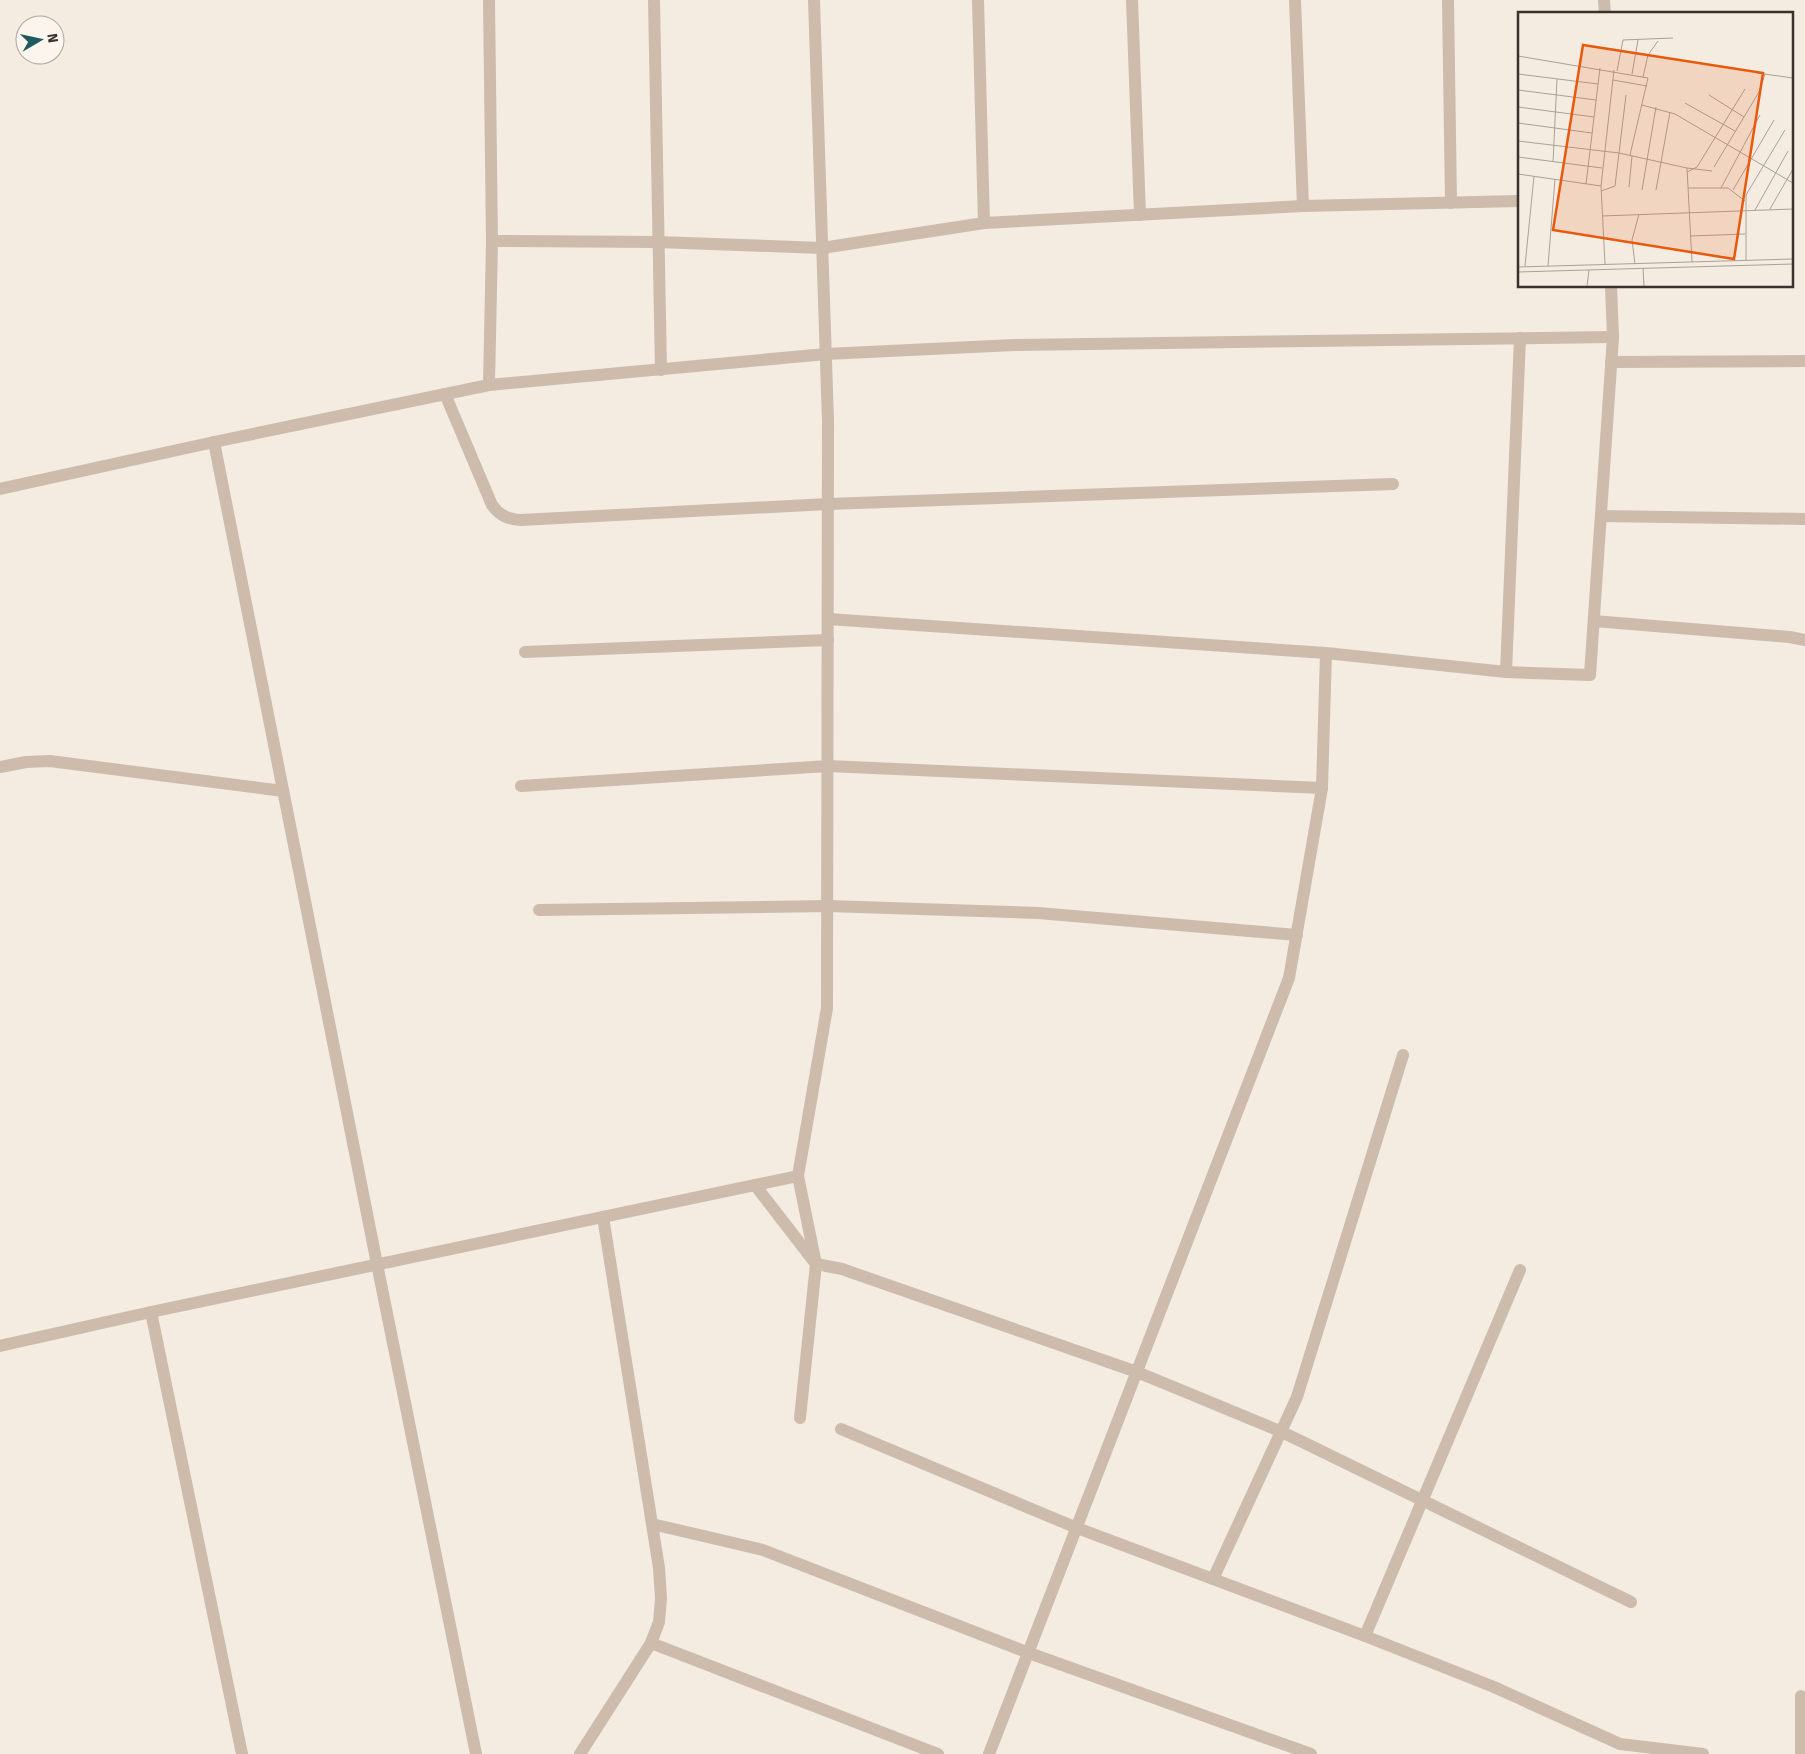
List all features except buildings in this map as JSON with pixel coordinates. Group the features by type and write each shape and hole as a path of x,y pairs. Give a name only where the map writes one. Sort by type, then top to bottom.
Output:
{"street":[{"path":"489,0 492,241 489,385"},
{"path":"654,0 661,370"},
{"path":"800,1418 816,1264 798,1176 828,1008 828,504 826,354 814,0"},
{"path":"978,0 984,223"},
{"path":"1132,0 1140,215"},
{"path":"1295,0 1303,206"},
{"path":"1448,0 1451,203"},
{"path":"492,241 658,242 822,248 984,223 1303,206 1518,201"},
{"path":"828,619 1326,653 1506,672 1590,675 1611,362 1611,288"},
{"path":"0,489 489,385 826,354 1014,345 1612,337"},
{"path":"1506,672 1520,338"},
{"path":"1611,362 1805,361"},
{"path":"445,394 492,505 498,514 509,519 521,520 828,504 1393,484"},
{"path":"214,442 476,1754"},
{"path":"1601,516 1805,519"},
{"path":"1594,621 1790,637 1805,640"},
{"path":"525,652 828,640"},
{"path":"989,1754 1289,978 1322,788 1326,653"},
{"path":"0,767 26,762 50,761 283,791"},
{"path":"521,786 828,766 1322,788"},
{"path":"539,910 828,906 1038,913 1297,935"},
{"path":"1213,1579 1297,1397 1403,1055"},
{"path":"0,1346 150,1312 798,1176"},
{"path":"755,1185 816,1264 842,1269 1137,1372 1282,1432 1631,1602"},
{"path":"580,1754 651,1643 659,1622 661,1598 659,1568 603,1217"},
{"path":"1365,1636 1520,1270"},
{"path":"150,1312 242,1754"},
{"path":"841,1428 1077,1528 1365,1636 1494,1687 1620,1744 1703,1754"},
{"path":"652,1524 763,1550 1029,1653 1311,1754"},
{"path":"651,1643 938,1754"},
{"path":"1801,1696 1801,1754"}]}
